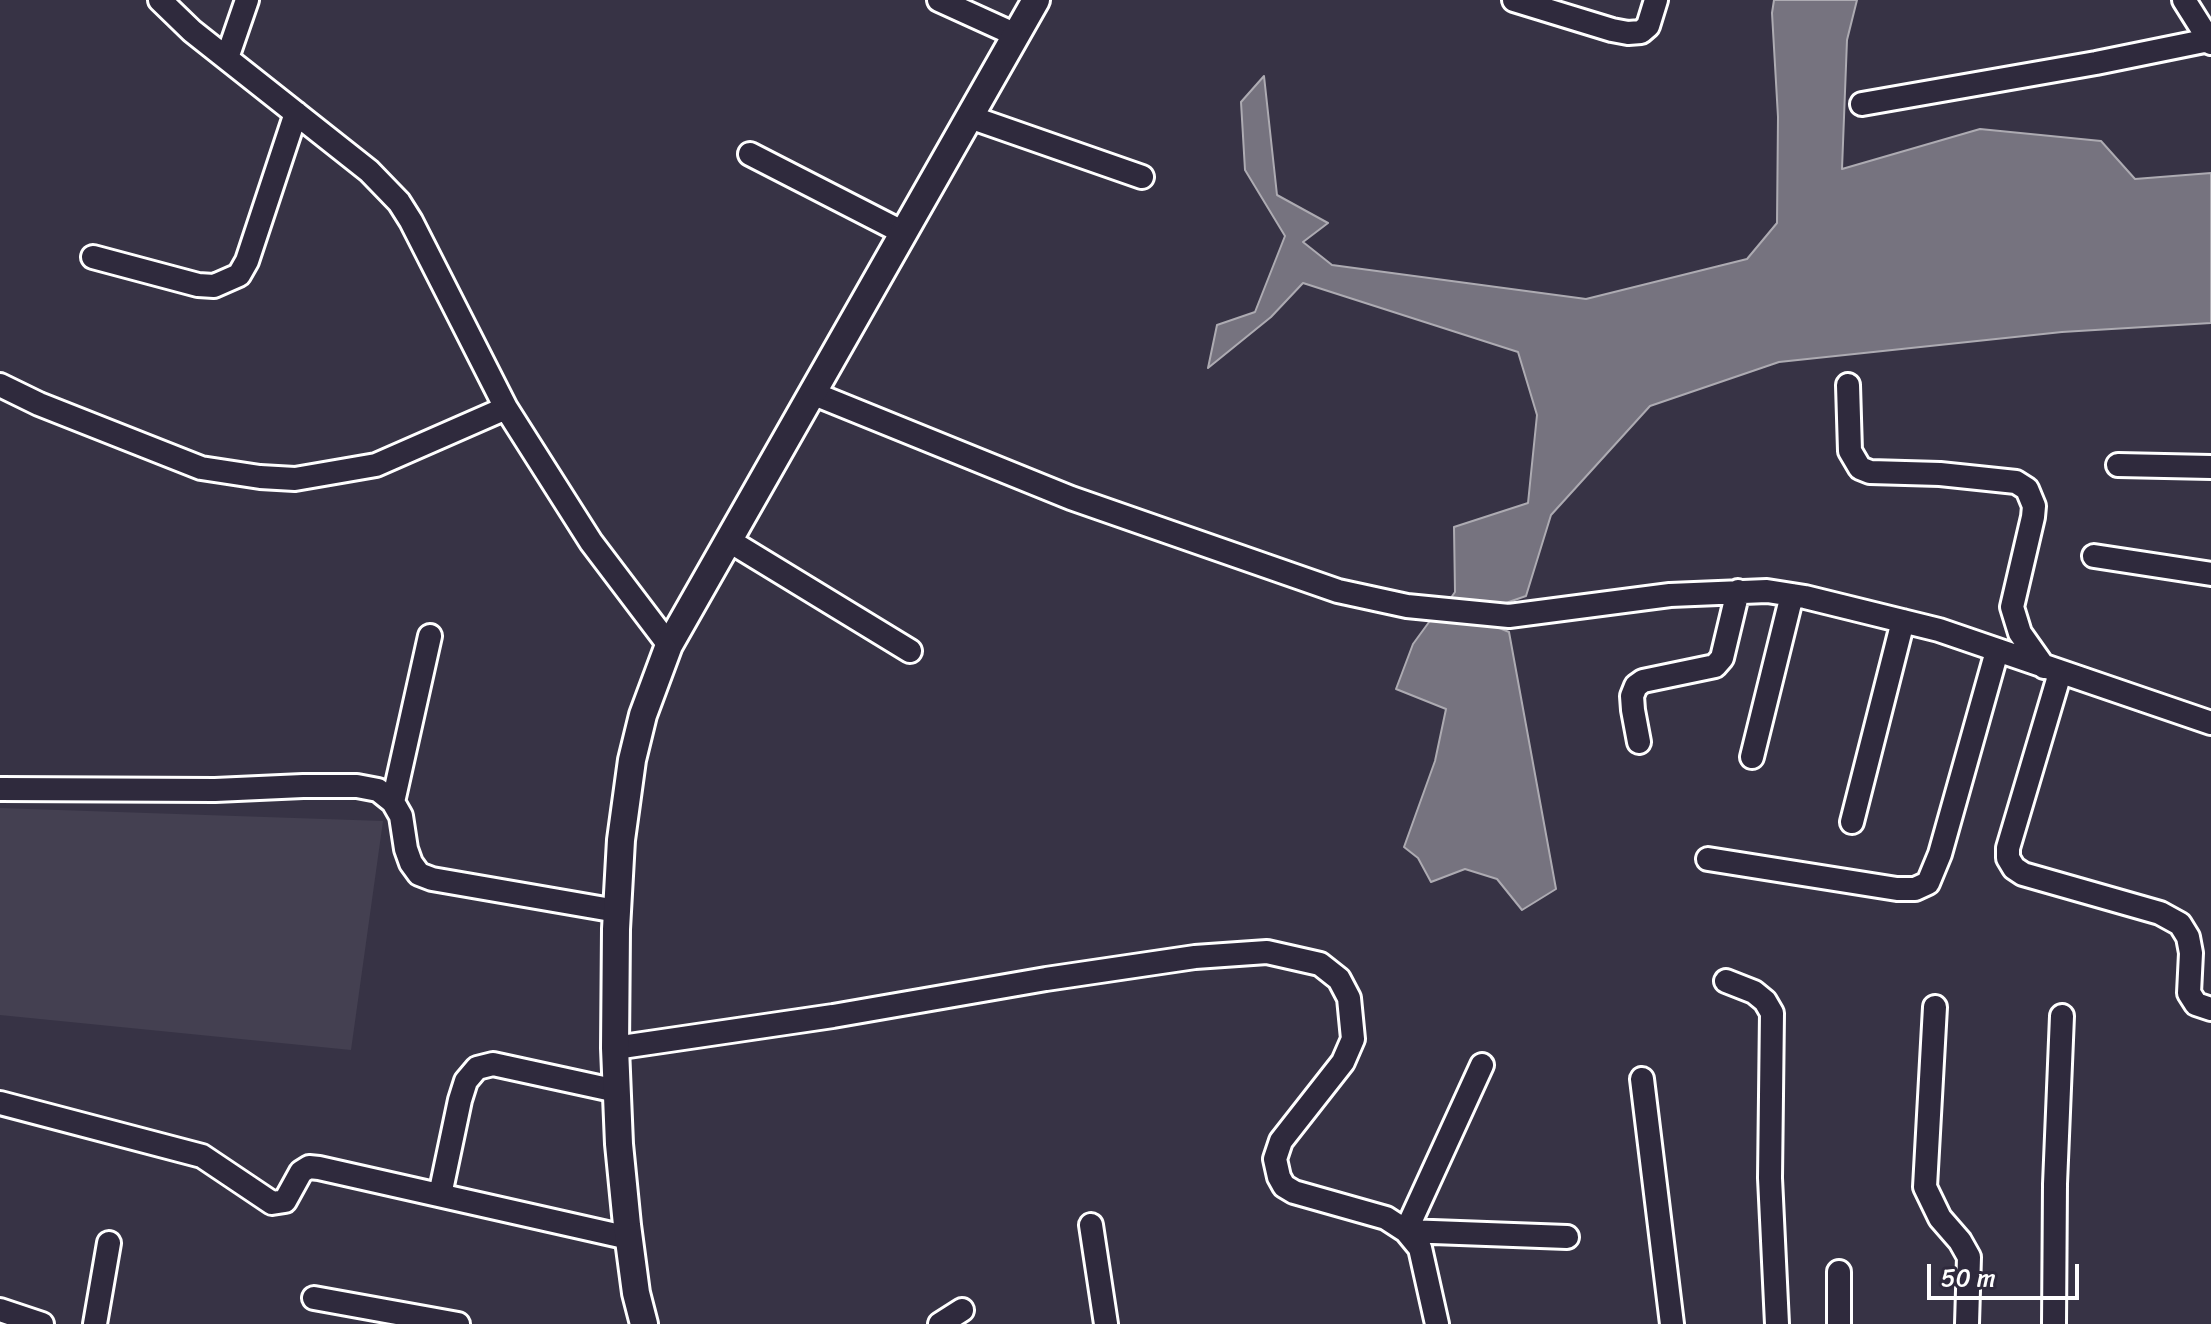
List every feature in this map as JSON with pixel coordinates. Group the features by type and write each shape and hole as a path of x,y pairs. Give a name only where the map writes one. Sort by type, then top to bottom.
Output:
{"street":[{"path":"160,0 192,31 369,171 399,202 506,408 591,542 669,645"},
{"path":"227,58 247,0"},
{"path":"939,0 1016,35"},
{"path":"644,1324 636,1293 629,1238 615,1048 621,840 632,760 643,715 669,645 1036,0"},
{"path":"1514,0 1628,33 1641,32 1648,26 1656,0"},
{"path":"1862,104 2210,42 2184,0"},
{"path":"93,257 198,285 214,286 239,275 247,261 296,113"},
{"path":"970,117 1142,177"},
{"path":"750,154 904,233"},
{"path":"0,385 39,404 201,468 272,478 295,479 376,465 506,408"},
{"path":"1848,385 1850,451 1860,468 1870,472 1940,474 2016,482 2027,489 2034,506 2033,517 2012,607 2020,633 2052,670"},
{"path":"812,393 1071,498 1295,578 1372,599 1448,612 1509,616 1670,595 1738,591 1792,595 1939,630 2211,723"},
{"path":"2118,465 2211,467"},
{"path":"728,540 910,651"},
{"path":"2094,556 2211,574"},
{"path":"1639,742 1632,696 1636,686 1643,681 1715,666 1722,658 1738,591"},
{"path":"1752,757 1792,595"},
{"path":"1852,822 1903,621"},
{"path":"393,802 430,636"},
{"path":"1708,859 1897,889 1915,889 1928,883 1935,869 1997,651"},
{"path":"2052,670 2008,858 2014,868 2023,874 2160,913 2180,924 2188,937 2191,953 2189,993 2196,1004 2211,1009"},
{"path":"0,789 200,790 357,786 378,790 393,802 401,816 411,863 419,874 432,879 617,911"},
{"path":"615,1048 1180,959 1255,953 1296,957 1320,964 1339,979 1349,998 1354,1024 1353,1039 1343,1062 1281,1141 1275,1159 1279,1177 1284,1186 1294,1192 1386,1218 1406,1231 1420,1248 1437,1324"},
{"path":"1726,981 1754,992 1765,1001 1772,1013 1770,1178 1777,1324"},
{"path":"1935,1007 1925,1187 1940,1218 1969,1257 1967,1324"},
{"path":"2054,1324 2055,1184 2062,1016"},
{"path":"440,1195 460,1100 466,1081 477,1068 493,1064 617,1091"},
{"path":"1406,1231 1482,1065"},
{"path":"1642,1079 1672,1324"},
{"path":"0,1103 195,1153 272,1203 285,1201 296,1178 309,1167 629,1238"},
{"path":"1091,1225 1106,1324"},
{"path":"1406,1231 1567,1237"},
{"path":"95,1324 109,1243"},
{"path":"1839,1272 1839,1324"},
{"path":"314,1298 458,1324"},
{"path":"0,1310 42,1324"},
{"path":"940,1324 962,1310"}],"shaded area":[{"path":"1774,0 1857,0 1847,40 1842,169 1980,129 2101,141 2135,179 2211,173 2211,323 2062,332 1779,362 1650,406 1551,515 1526,596 1500,605 1448,602 1455,592 1454,527 1528,503 1537,415 1518,352 1303,283 1271,317 1208,368 1217,325 1255,312 1285,236 1245,170 1241,102 1264,76 1277,195 1328,223 1303,242 1332,265 1586,299 1747,259 1777,223 1778,117 1772,13"},
{"path":"1432,618 1492,625 1509,632 1556,889 1522,910 1497,879 1465,869 1431,882 1418,858 1404,847 1435,761 1446,709 1396,689 1413,644"},
{"path":"0,808 383,821 351,1050 0,1015"}]}
